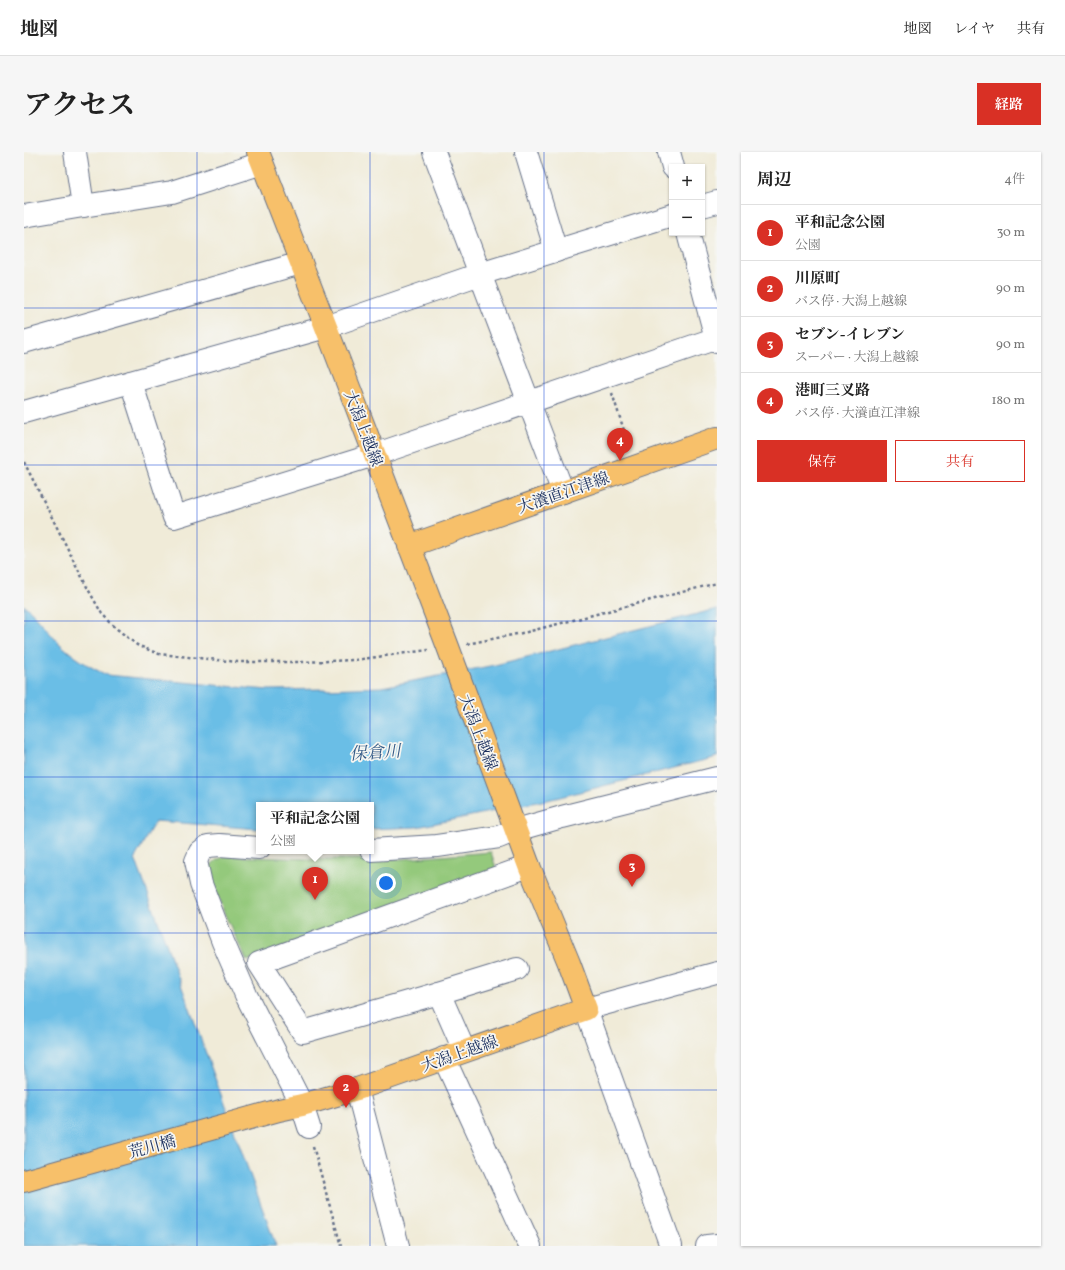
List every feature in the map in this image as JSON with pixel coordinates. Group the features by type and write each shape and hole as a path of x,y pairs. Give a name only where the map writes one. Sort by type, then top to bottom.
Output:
{"main road":[{"name":"大潟上越線","path":"260,158 326,327 529,866 569,963 586,1009 464,1050 358,1089 280,1110"},
{"name":"大瀁直江津線","path":"409,546 717,438"},
{"name":"荒川橋","path":"24,1181 280,1110"}],"street":[{"path":"75,152 84,206"},
{"path":"434,152 563,492"},
{"path":"526,152 556,251"},
{"path":"670,152 672,164"},
{"path":"24,216 172,192 260,158"},
{"path":"705,205 717,202"},
{"path":"24,412 326,327 480,274 669,216"},
{"path":"131,382 174,517 374,455 717,339 689,236"},
{"path":"24,342 301,263"},
{"path":"374,850 437,846 499,837 514,823 562,817 717,778"},
{"path":"256,848 220,845 208,846 200,852 196,861 201,884 232,963 247,997 302,1105 309,1127"},
{"path":"518,969 302,1032 259,963 529,866"},
{"path":"671,1246 586,1009 717,973"},
{"path":"439,993 464,1050"},
{"path":"444,1058 530,1246"},
{"path":"358,1089 398,1246"},
{"path":"707,1246 717,1245"}],"path":[{"path":"606,376 635,467"},
{"path":"24,462 102,614 117,629 137,645 159,654 238,662 302,662 450,655 527,632 717,583"},
{"path":"309,1127 341,1246"}],"green space":[{"path":"491,852 496,868 247,961 225,915 208,872 211,865 215,861 226,856 310,859 401,859"}],"water":[{"name":"保倉川","path":"24,605 69,652 87,665 107,675 268,690 382,687 495,665 717,609 717,757 556,798 417,827 374,829 374,802 256,802 256,829 155,821 135,858 276,1246 24,1246"}],"place":[{"name":"港町三叉路","path":"620,461"},
{"name":"セブン-イレブン","path":"632,887"},
{"name":"平和記念公園","path":"315,900"},
{"name":"川原町","path":"346,1108"}]}
